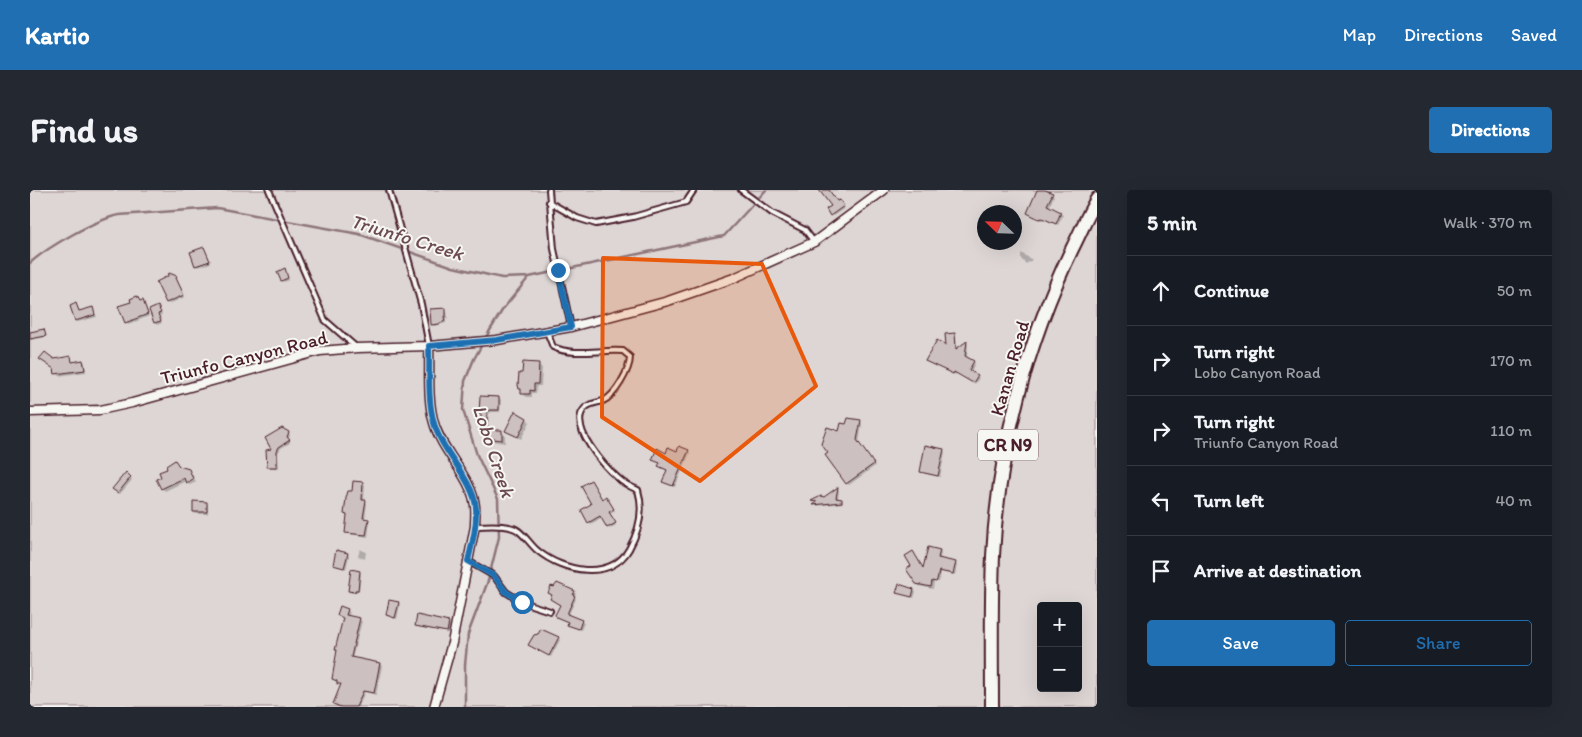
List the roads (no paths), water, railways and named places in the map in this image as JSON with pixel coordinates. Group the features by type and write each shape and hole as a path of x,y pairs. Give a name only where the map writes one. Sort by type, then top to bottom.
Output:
{"main road":[{"name":"Kanan Road","path":"992,707 993,555 1001,481 1013,417 1043,317 1059,276 1097,200"}],"street":[{"name":"Triunfo Canyon Road","path":"30,412 100,410 132,403 320,351 429,346 497,340 571,327 668,301 734,278 814,242 884,190"},
{"path":"429,346 430,406 434,424 470,490 476,507 475,526 452,643 434,707"}],"lane":[{"path":"269,190 325,320 356,348"},
{"path":"389,190 421,304 429,346"},
{"path":"548,190 554,249 571,327"},
{"path":"549,202 576,218 596,224 633,217 686,202 694,190"},
{"path":"740,190 772,213 804,230 814,242"},
{"path":"475,526 513,527 520,531 524,538 538,551 555,562 571,568 590,570 604,568 619,560 628,551 639,523 642,504 638,490 619,479 596,455 586,438 581,424 581,415 584,408 592,403 603,401 614,391 625,376 630,364 630,357 623,351 587,352 558,349 553,347 547,332"},
{"path":"468,561 494,576 506,592 522,602 550,611"}],"waterway":[{"name":"Triunfo Creek","path":"30,263 73,234 98,222 119,215 217,208 359,234 453,267 502,278 529,277 724,236 766,190"},
{"name":"Lobo Creek","path":"465,707 465,665 468,634 488,581 499,537 498,499 477,455 463,410 465,381 474,359 503,309 529,277"}]}
